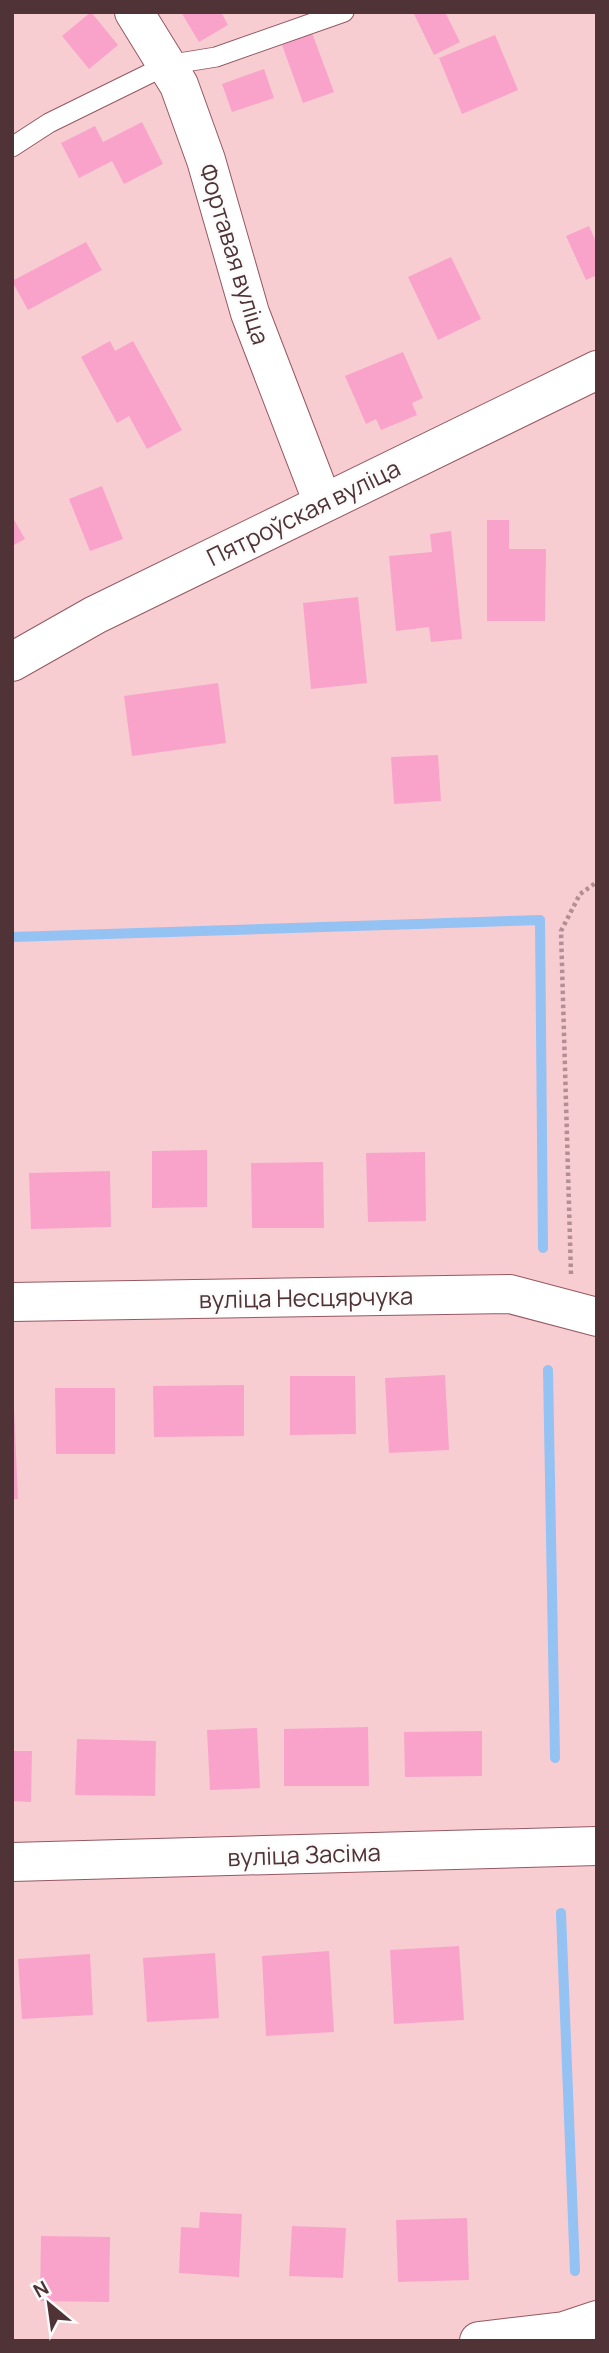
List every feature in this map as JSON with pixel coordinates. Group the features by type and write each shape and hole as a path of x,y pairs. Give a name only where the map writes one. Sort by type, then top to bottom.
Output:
{"street":[{"name":"Фортавая вуліца","path":"134,12 179,86 206,160 250,313 323,502"},
{"name":"Пятроўская вуліца","path":"12,662 95,615 597,370"},
{"name":"вуліца Несцярчука","path":"12,1302 510,1294 584,1313"},
{"name":"вуліца Засіма","path":"12,1862 597,1846"},
{"path":"479,2341 564,2331 597,2320"}],"lane":[{"path":"12,147 49,123 167,65 216,57 344,12"}],"path":[{"path":"584,1313 561,931 580,894 597,882"}],"building":[{"path":"91,12 118,45 89,69 62,36"},
{"path":"181,12 221,12 228,25 199,42"},
{"path":"413,12 445,12 460,42 434,55"},
{"path":"312,33 334,92 303,103 282,45"},
{"path":"495,35 518,90 462,114 439,58"},
{"path":"264,69 274,98 232,112 222,84"},
{"path":"142,122 163,164 124,184 112,161 79,178 61,143 95,126 103,142"},
{"path":"589,226 597,244 597,275 586,280 566,236"},
{"path":"86,242 102,270 28,310 12,281"},
{"path":"451,257 481,319 438,340 408,277"},
{"path":"110,341 115,351 133,341 182,430 147,449 129,416 117,423 81,357"},
{"path":"403,352 423,398 412,403 417,415 381,430 376,419 366,424 345,376"},
{"path":"102,486 123,539 90,551 69,499"},
{"path":"12,516 25,539 12,546"},
{"path":"487,520 509,520 509,549 546,549 545,621 487,621"},
{"path":"451,531 462,639 431,642 429,627 396,631 389,556 432,552 430,534"},
{"path":"358,597 367,683 311,689 303,603"},
{"path":"218,683 226,743 132,756 124,696"},
{"path":"438,755 441,801 394,804 391,757"},
{"path":"207,1150 207,1207 152,1208 152,1151"},
{"path":"425,1152 426,1221 368,1222 366,1153"},
{"path":"323,1162 324,1228 252,1228 251,1163"},
{"path":"110,1171 111,1227 31,1229 29,1173"},
{"path":"445,1375 449,1450 389,1453 385,1378"},
{"path":"290,1376 355,1376 356,1434 290,1435"},
{"path":"244,1385 244,1436 154,1437 153,1386"},
{"path":"55,1388 115,1388 115,1454 56,1454"},
{"path":"14,1408 18,1499 12,1499"},
{"path":"368,1727 369,1786 284,1786 284,1729"},
{"path":"257,1728 260,1788 210,1790 207,1730"},
{"path":"482,1731 482,1776 405,1777 404,1732"},
{"path":"77,1739 156,1741 155,1796 75,1795"},
{"path":"12,1751 32,1751 31,1802 12,1801"},
{"path":"459,1946 464,2020 394,2024 390,1950"},
{"path":"329,1951 334,2032 266,2036 262,1956"},
{"path":"215,1953 219,2018 147,2022 143,1958"},
{"path":"90,1954 93,2015 22,2019 18,1959"},
{"path":"200,2212 242,2214 239,2277 179,2273 181,2227 199,2228"},
{"path":"467,2218 469,2280 398,2282 396,2220"},
{"path":"292,2226 346,2228 343,2278 289,2276"},
{"path":"41,2236 110,2237 109,2302 40,2301"}],"waterway":[{"path":"12,937 540,920 543,1248"},
{"path":"548,1370 555,1758"},
{"path":"561,1913 575,2271"}]}
